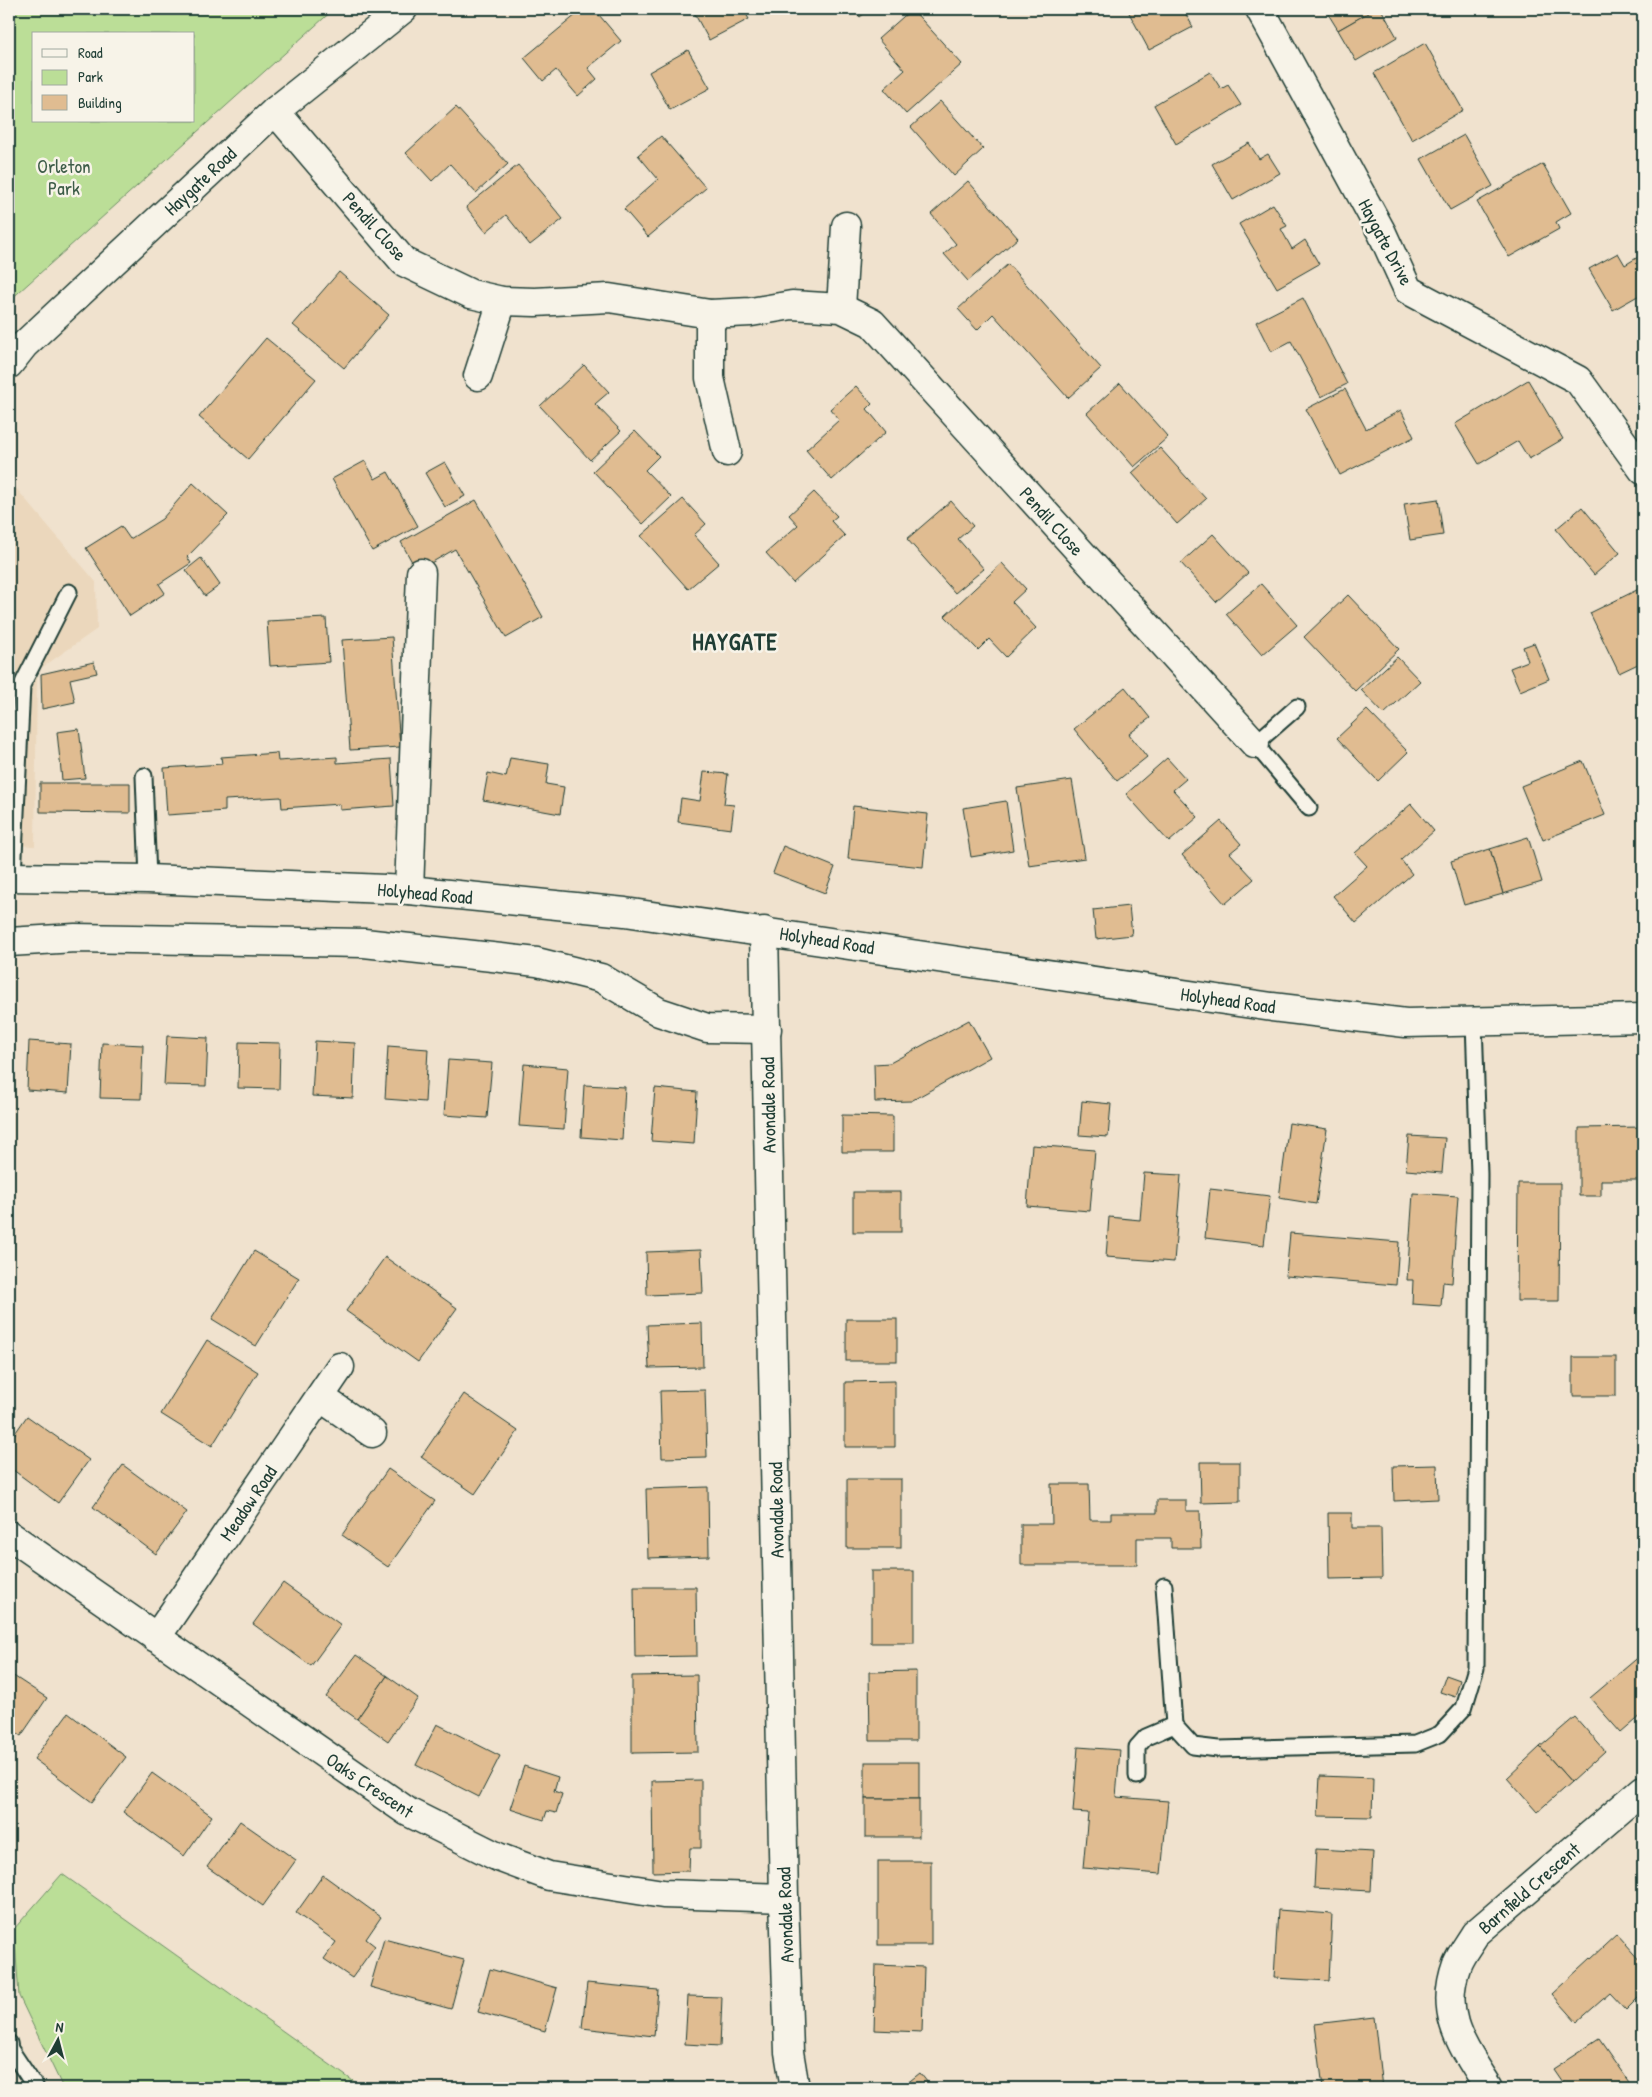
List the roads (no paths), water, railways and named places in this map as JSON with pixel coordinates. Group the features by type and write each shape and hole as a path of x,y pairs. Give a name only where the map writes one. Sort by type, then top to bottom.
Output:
{"street":[{"name":"Haygate Road","path":"9,364 24,345 275,111 403,9"},
{"name":"Haygate Drive","path":"1260,9 1382,233 1408,290 1578,380 1643,470"},
{"name":"Pendil Close","path":"275,111 404,262 444,283 471,294 502,302 608,298 710,314 751,312 792,305 841,308 872,323 1255,744"},
{"path":"841,308 846,226"},
{"path":"478,376 502,302"},
{"path":"710,314 710,378 728,452"},
{"path":"409,890 421,573"},
{"name":"Holyhead Road","path":"11,877 409,890 625,912 1272,1007 1406,1023 1643,1018"},
{"name":"Avondale Road","path":"764,931 784,1898 789,2052 795,2088"},
{"path":"9,942 75,938 364,943 537,962 601,978 659,1012 707,1028 767,1029"},
{"name":"Meadow Road","path":"156,1638 340,1367"},
{"path":"320,1397 372,1433"},
{"name":"Oaks Crescent","path":"9,1535 408,1812 498,1857 549,1876 663,1894 784,1898"},
{"name":"Barnfield Crescent","path":"1489,2088 1463,2045 1451,2016 1450,1991 1458,1962 1475,1934 1643,1790"}],"lane":[{"path":"11,877 22,685 69,592"},
{"path":"1255,744 1298,707"},
{"name":"Pendil Close","path":"1255,744 1310,808"},
{"path":"144,776 148,880"},
{"path":"1164,1586 1174,1725 1193,1746 1218,1749 1416,1744 1440,1734 1464,1708 1476,1668 1479,1174 1474,1021"},
{"path":"1137,1776 1138,1747 1146,1737 1174,1725"},
{"path":"9,2047 36,2088"}],"district":[{"name":"HAYGATE","path":"735,641"}],"park label":[{"name":"Orleton Park","path":"64,177"}]}
